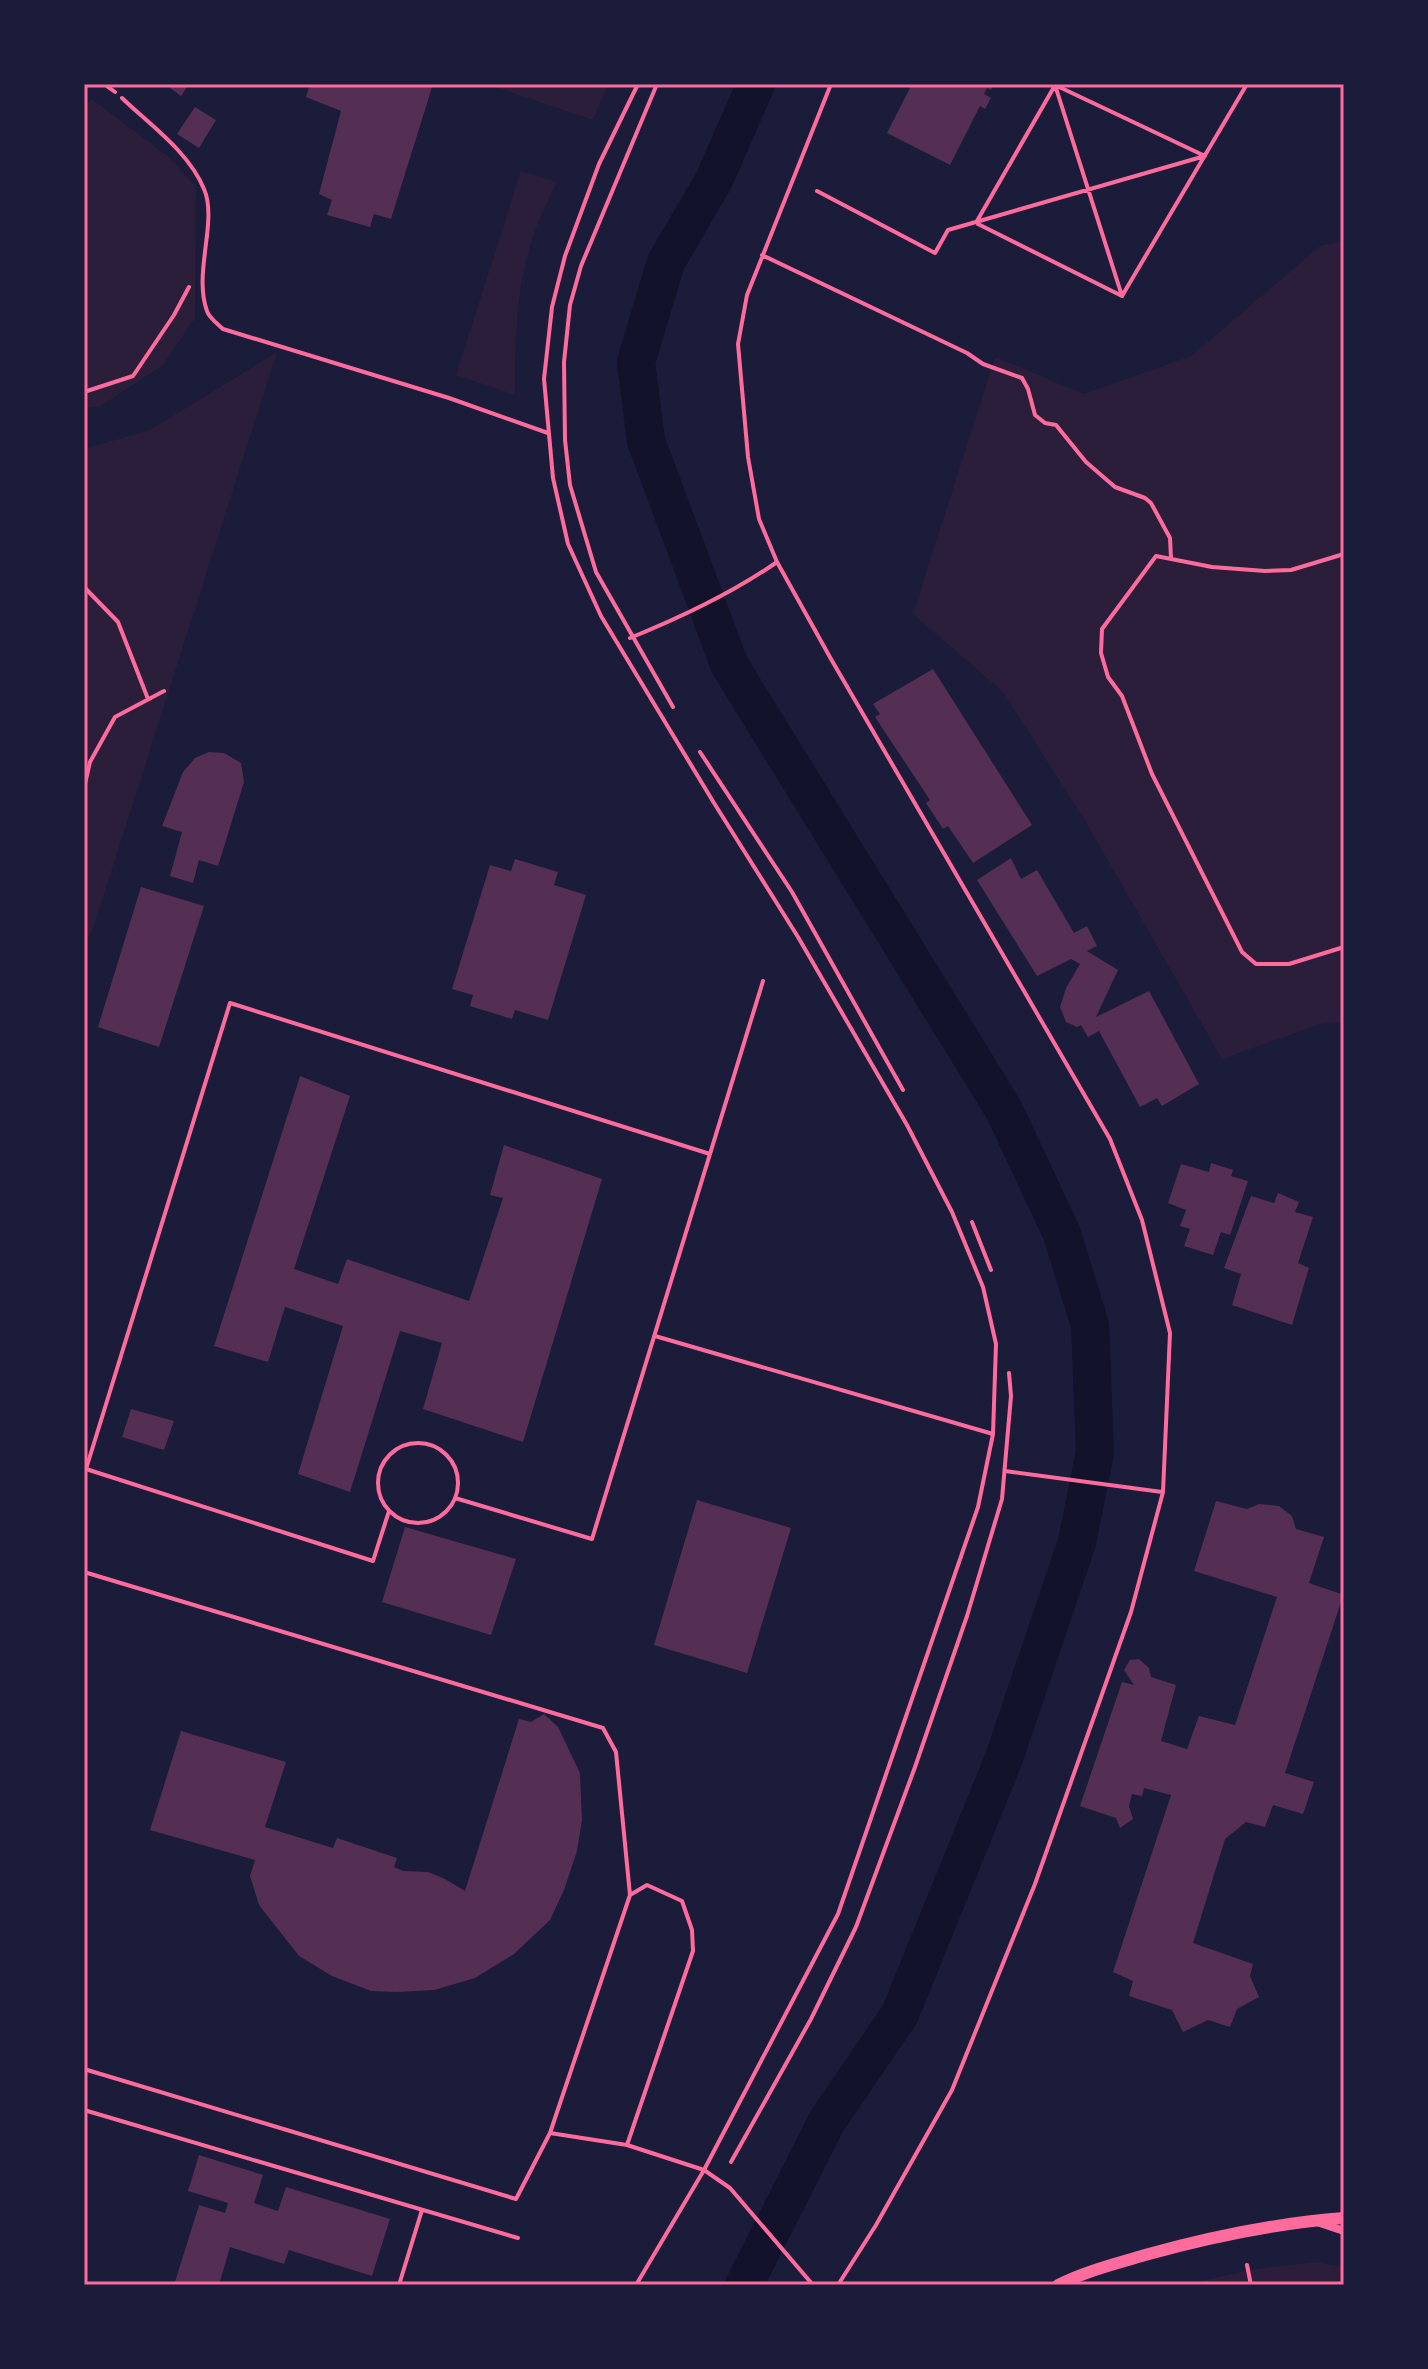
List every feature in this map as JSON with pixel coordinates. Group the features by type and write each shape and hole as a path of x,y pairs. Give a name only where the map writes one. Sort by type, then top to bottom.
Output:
{"main road":[{"path":"1058,2285 1081,2273 1199,2240 1312,2220 1344,2218"}],"street":[{"path":"1312,2220 1344,2231"}],"lane":[{"path":"636,2285 704,2170 838,1914 978,1507 993,1434 996,1344 983,1287 952,1212 907,1125 798,937 601,616 568,544 553,478 544,379 552,307 565,256 599,164 638,84"},
{"path":"122,98 191,165 206,192 202,271 207,313 223,329 449,398 548,433"},
{"path":"455,1498 592,1539 763,981"},
{"path":"389,1511 373,1561 85,1469 230,1003 710,1154"},
{"path":"655,1336 993,1434"},
{"path":"422,1443 446,1455 454,1465 458,1479 455,1498 444,1514 422,1524 398,1518 389,1511 381,1499 378,1486 380,1472 396,1450 408,1444 422,1443"},
{"path":"84,1572 603,1728 616,1752 630,1895 550,2133 516,2199 84,2069"},
{"path":"627,2145 693,1951 692,1930 682,1901 647,1885 630,1895"},
{"path":"84,2110 518,2238"},
{"path":"550,2133 627,2145 704,2170 730,2188 813,2285"},
{"path":"399,2285 422,2210"}],"path":[{"path":"657,84 581,266 570,305 564,362 565,440 570,485 596,572 680,719"},
{"path":"831,84 747,295 738,344 748,457 759,519 777,562 1110,1139 1142,1220 1170,1333 1163,1492 1126,1626 1035,1884 952,2090 876,2225 838,2285"},
{"path":"1122,296 1247,84"},
{"path":"1055,85 1205,156"},
{"path":"1055,85 1122,296"},
{"path":"976,223 1055,85"},
{"path":"817,191 935,253 948,230 1205,156"},
{"path":"976,223 1122,296"},
{"path":"762,255 967,353 983,364 1022,378 1035,415 1045,423 1056,425 1086,462 1115,487 1151,503 1170,538 1171,558"},
{"path":"84,392 133,376 174,315 189,288 191,274"},
{"path":"1344,554 1291,570 1265,571 1212,567 1156,556 1102,629 1101,653 1108,677 1122,696 1152,774 1242,952 1256,964 1289,964 1344,947"},
{"path":"618,643 743,586 777,562"},
{"path":"84,587 118,622 148,699"},
{"path":"84,788 90,762 115,717 164,691"},
{"path":"696,746 792,892 907,1097"},
{"path":"971,1220 989,1261 992,1276"},
{"path":"731,2162 805,2030 856,1927 915,1767 967,1616 1002,1499 1011,1396 1009,1366"},
{"path":"987,1468 1163,1492"},
{"path":"1247,2265 1251,2285"}],"shaded area":[{"path":"487,84 608,84 593,120"},
{"path":"93,100 170,158 196,187 195,318 163,365 101,406 84,408 84,104"},
{"path":"521,171 557,182 536,227 523,273 516,334 515,395 456,375"},
{"path":"1344,241 1344,1022 1321,1024 1222,1059 1084,819 1003,692 913,614 995,357 1084,394 1191,356 1320,246"},
{"path":"277,352 92,932 84,942 84,449 150,430"},
{"path":"1315,2262 1344,2267 1344,2285 1183,2285 1254,2269"}],"building":[{"path":"172,84 189,84 181,96 170,88"},
{"path":"310,84 433,84 391,219 374,214 370,227 327,215 332,200 319,194 341,111 306,97"},
{"path":"912,84 994,84 991,90 987,88 984,94 991,98 985,109 980,106 950,165 887,133"},
{"path":"195,107 216,120 199,148 177,134"},
{"path":"933,669 1032,825 973,863 948,826 943,829 926,803 930,800 875,717 880,714 873,704"},
{"path":"209,752 224,753 241,763 244,782 218,866 199,860 193,883 170,876 182,832 162,826 183,772 195,758"},
{"path":"1011,858 1021,879 1037,870 1074,933 1087,926 1097,946 1087,951 1118,970 1096,1017 1149,991 1199,1084 1162,1106 1157,1098 1140,1107 1099,1031 1088,1037 1081,1025 1077,1027 1066,1022 1060,1007 1066,988 1080,964 1071,959 1037,976 977,880"},
{"path":"515,859 558,872 554,885 586,895 548,1020 515,1010 512,1019 470,1006 473,995 452,989 490,865 511,871"},
{"path":"141,887 204,906 159,1047 98,1027"},
{"path":"300,1076 350,1096 294,1269 338,1284 347,1259 469,1301 503,1198 490,1195 504,1145 602,1179 523,1442 423,1409 442,1343 400,1331 350,1492 298,1474 343,1326 285,1307 268,1362 214,1346"},
{"path":"1211,1163 1233,1170 1231,1176 1248,1181 1230,1235 1221,1232 1213,1255 1184,1246 1190,1229 1180,1226 1186,1210 1168,1203 1181,1164 1209,1172"},
{"path":"1278,1193 1299,1202 1295,1212 1313,1217 1298,1263 1309,1268 1292,1325 1232,1305 1241,1274 1224,1268 1251,1196 1274,1203"},
{"path":"131,1409 174,1421 164,1450 122,1437"},
{"path":"697,1500 791,1528 747,1673 654,1645"},
{"path":"1216,1501 1247,1509 1259,1504 1279,1506 1292,1516 1296,1529 1324,1537 1309,1583 1344,1595 1344,1603 1341,1602 1285,1773 1314,1782 1303,1814 1273,1805 1265,1827 1246,1822 1225,1839 1193,1943 1253,1964 1250,1976 1259,1997 1237,2009 1230,2027 1208,2020 1183,2032 1172,2010 1129,1996 1133,1981 1113,1972 1171,1795 1144,1788 1142,1796 1132,1794 1129,1806 1133,1819 1120,1828 1116,1818 1080,1806 1122,1682 1134,1685 1124,1670 1130,1660 1139,1659 1149,1668 1151,1677 1176,1685 1161,1741 1187,1749 1199,1716 1235,1725 1277,1597 1194,1571"},
{"path":"405,1527 516,1559 491,1635 382,1602"},
{"path":"544,1714 558,1727 580,1773 582,1820 577,1851 550,1920 514,1954 475,1978 434,1990 397,1992 371,1991 332,1976 299,1956 259,1905 250,1876 255,1860 150,1830 181,1731 286,1762 265,1827 333,1848 337,1838 397,1858 394,1867 403,1871 428,1872 465,1891 519,1719 531,1722"},
{"path":"199,2155 263,2175 254,2203 278,2211 286,2187 390,2219 372,2276 289,2250 284,2264 230,2247 219,2285 174,2285 199,2205 225,2213 228,2203 188,2191"}],"waterway":[{"path":"744,2285 827,2121 900,2014 1004,1758 1077,1542 1095,1452 1090,1325 1062,1234 1004,1110 730,666 646,441 636,362 666,262 714,180 756,84"}]}
